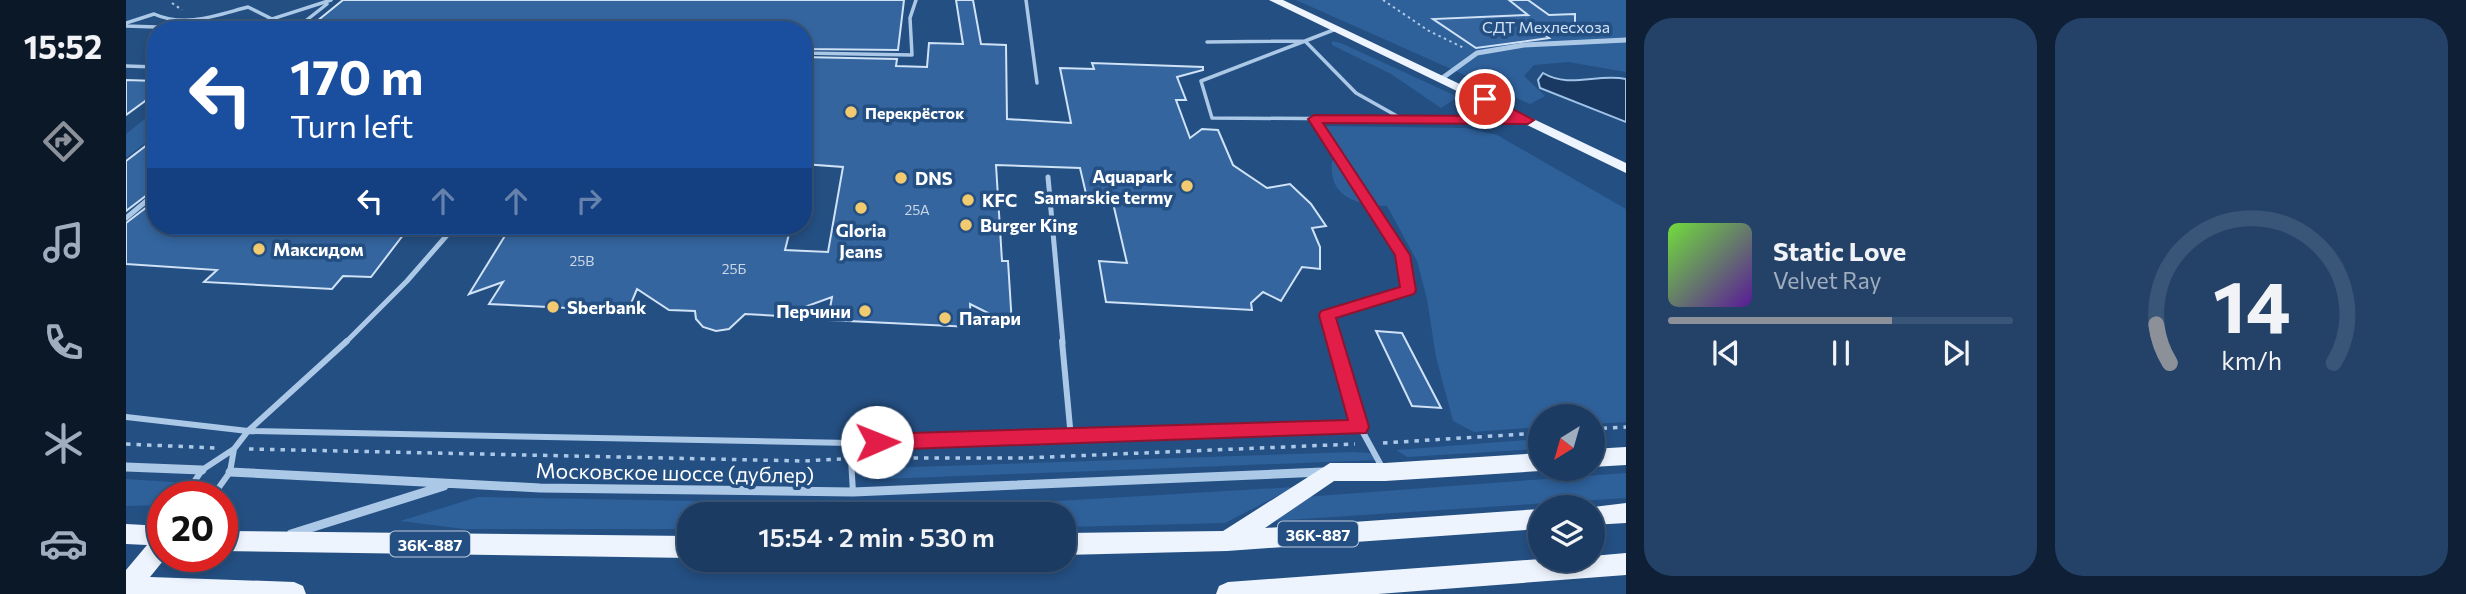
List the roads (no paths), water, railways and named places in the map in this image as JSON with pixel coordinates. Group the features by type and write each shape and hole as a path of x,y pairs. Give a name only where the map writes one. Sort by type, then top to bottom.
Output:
{"main road":[{"path":"1274,0 1626,169"},
{"path":"1605,457 1626,456"},
{"path":"1227,541 1330,472 1385,472 1528,463"},
{"path":"1605,514 1626,513"},
{"name":"36К-887","path":"1076,544 1227,541 1528,520"},
{"path":"126,534 147,535"},
{"name":"36К-887","path":"238,541 677,547"},
{"path":"126,588 147,563"},
{"path":"1228,594 1626,564"},
{"path":"126,588 294,594"}],"street":[{"path":"1441,79 1477,53 1524,45 1626,40"},
{"path":"126,467 202,470"},
{"name":"Московское шоссе (дублер)","path":"230,472 451,484 853,492 1330,472"},
{"path":"266,542 451,484"}],"lane":[{"path":"266,21 331,0"},
{"path":"305,21 331,0"},
{"path":"812,53 912,55 910,18 916,0"},
{"path":"1026,0 1037,83"},
{"path":"126,25 154,15 167,20 193,21 243,7 272,19"},
{"path":"126,25 147,26"},
{"path":"1336,29 1201,81 1212,118 1528,120"},
{"path":"1207,42 1305,41 1356,93 1404,120"},
{"path":"126,66 147,67"},
{"path":"1314,119 1403,255 1408,290 1327,315 1360,427 1385,472"},
{"path":"1048,177 1071,438"},
{"path":"126,218 147,200"},
{"path":"195,481 202,470 234,449 248,431 390,301 422,268 448,235"},
{"path":"126,417 248,431 850,443 1360,427"},
{"path":"850,443 853,492"},
{"path":"224,481 230,472 234,449"}],"place":[{"name":"Перекрёсток","path":"851,112"},
{"name":"DNS","path":"901,178"},
{"name":"Aquapark Samarskie termy","path":"1187,186"},
{"name":"KFC","path":"968,200"},
{"name":"Gloria Jeans","path":"861,208"},
{"name":"Burger King","path":"966,225"},
{"name":"Максидом","path":"259,249"},
{"name":"Sberbank","path":"553,307"},
{"name":"Перчини","path":"865,311"},
{"name":"Патари","path":"945,318"}],"park label":[{"name":"СДТ Мехлесхоза","path":"1546,26"}]}
